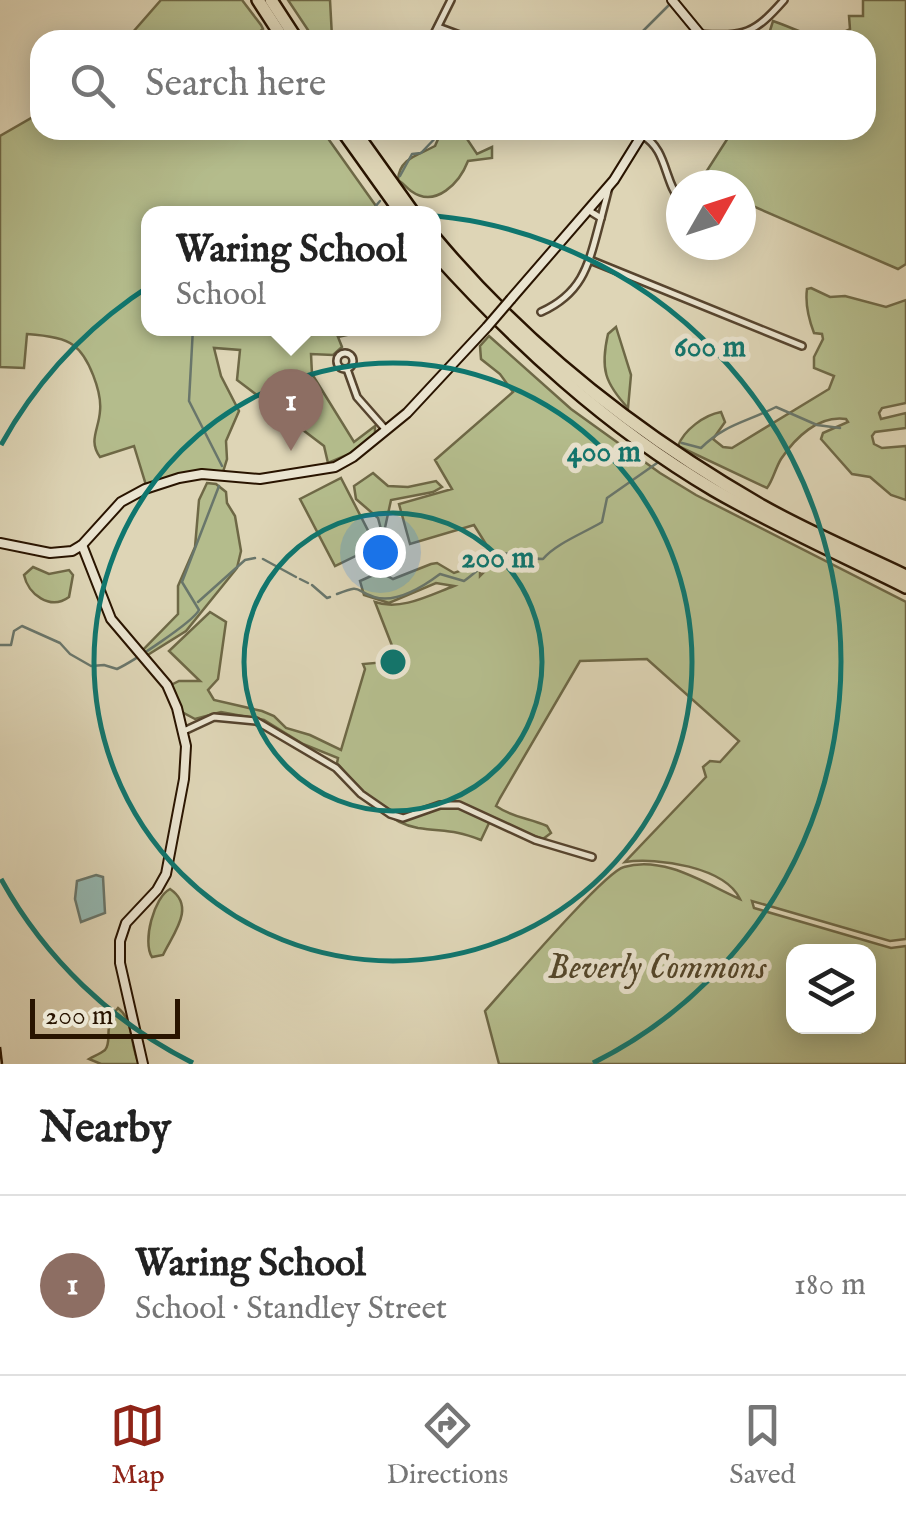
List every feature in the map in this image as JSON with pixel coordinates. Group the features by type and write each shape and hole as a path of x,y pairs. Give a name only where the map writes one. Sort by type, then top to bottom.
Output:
{"highway":[{"path":"258,0 278,30"},
{"path":"271,0 290,30"},
{"path":"349,140 396,206"},
{"path":"361,140 408,206"},
{"path":"441,245 489,300 622,416 766,508 906,576"},
{"path":"441,259 531,353 634,436 714,490 906,587"}],"street":[{"path":"437,30 451,0"},
{"path":"672,0 693,30"},
{"path":"753,30 784,0"},
{"path":"438,27 446,30"},
{"path":"0,543 50,554 72,552 112,508 145,489 202,474 260,478 335,467 386,430 436,385 610,186 640,140"},
{"path":"651,140 666,172"},
{"path":"541,312 572,294 590,260 610,186"},
{"path":"588,210 602,218"},
{"path":"590,260 802,346"},
{"path":"347,369 357,396 386,430"},
{"path":"82,545 111,619 168,684 184,731 184,780 166,874 126,924 120,941 120,963 143,1064"},
{"path":"184,731 214,716 256,721 336,768 361,794 390,814 403,818 440,805 459,805 534,840 592,857"}],"green space":[{"path":"161,0 242,0 263,29 262,30 135,30"},
{"path":"288,0 330,0 332,30 308,30"},
{"path":"863,0 906,0 906,264 898,269 756,207 756,170 707,170 727,140 876,140 876,30 848,30 849,16 863,16"},
{"path":"773,21 796,30 770,30"},
{"path":"30,119 30,140 329,140 376,206 141,206 141,336 342,336 338,337 342,347 333,355 311,354 312,374 354,442 375,426 375,435 354,452 328,463 324,446 237,380 240,350 214,348 221,376 239,411 226,441 223,472 146,485 134,446 100,457 94,440 99,395 79,350 58,338 27,334 24,368 0,367 0,136"},
{"path":"438,140 468,140 477,154 492,147 492,158 468,161 446,191 420,196 398,180 399,173 411,158 435,146"},
{"path":"807,289 830,297 845,296 886,307 906,300 906,403 882,408 879,413 881,419 906,413 906,428 875,432 872,436 874,444 882,448 906,446 906,500 891,495 870,477 852,474 821,439 823,433 848,422 846,419 817,424 800,436 781,459 767,488 678,446 695,424 721,412 725,422 713,439 732,448 829,389 834,376 814,368 814,357 823,339 822,334 814,333 809,317"},
{"path":"616,327 631,375 628,408 606,375 608,334"},
{"name":"Beverly Commons","path":"489,336 571,409 660,473 906,602 906,939 890,941 752,901 754,908 891,948 906,946 906,1064 499,1064 485,1011 613,874 624,867 654,865 684,873 740,899 732,888 705,872 671,863 625,862 706,777 703,767 710,761 720,762 739,741 647,659 580,661 500,798 496,806 502,810 547,826 551,833 543,839 490,821 481,840 456,832 405,825 373,803 337,763 338,758 303,744 264,720 221,712 195,719 182,712 171,685 200,681 169,651 210,612 226,622 218,679 208,690 214,700 262,711 286,728 341,750 365,669 363,664 398,661 375,602 395,605 405,603 454,586 436,583 389,603 364,595 360,581 380,572 393,579 437,563 454,573 480,564 480,576 496,560 474,525 410,544 399,504 452,489 435,460 513,392 500,374 481,359 480,346"},
{"path":"373,473 388,486 408,487 436,481 442,487 391,500 383,537 378,518 356,499 354,486"},
{"path":"341,478 376,546 335,566 300,499"},
{"path":"207,483 226,492 235,516 241,551 237,568 186,631 146,656 141,652 178,614 178,586 195,547 199,500"},
{"path":"33,567 49,574 69,570 73,575 69,597 55,602 35,594 24,575"},
{"path":"170,889 182,904 180,921 163,955 152,957 148,941 151,920 159,901"},
{"path":"118,1008 127,1019 139,1064 101,1064 89,1059 107,1046 110,1020"}],"water":[{"path":"96,875 103,877 105,913 81,922 75,899 77,881"}],"waterway":[{"path":"644,30 669,5"},
{"path":"400,176 412,154 421,153 433,140"},
{"path":"376,206 380,201"},
{"path":"193,336 189,401 222,466"},
{"path":"682,443 701,448 728,428 776,407 817,425 840,428"},
{"path":"337,594 355,589 374,597 391,598 440,574 464,581 489,561 509,553 543,559 602,522 607,498 657,463"},
{"path":"0,645 11,645 14,631 22,626 60,643 91,666 117,669 174,632 199,610 182,582 219,486"},
{"path":"198,602 245,560 255,558"},
{"path":"263,559 296,577"},
{"path":"300,579 308,583"},
{"path":"312,585 330,597"}],"railway":[{"path":"0,1047 2,1064"}],"place":[{"name":"Waring School","path":"291,451"}]}
